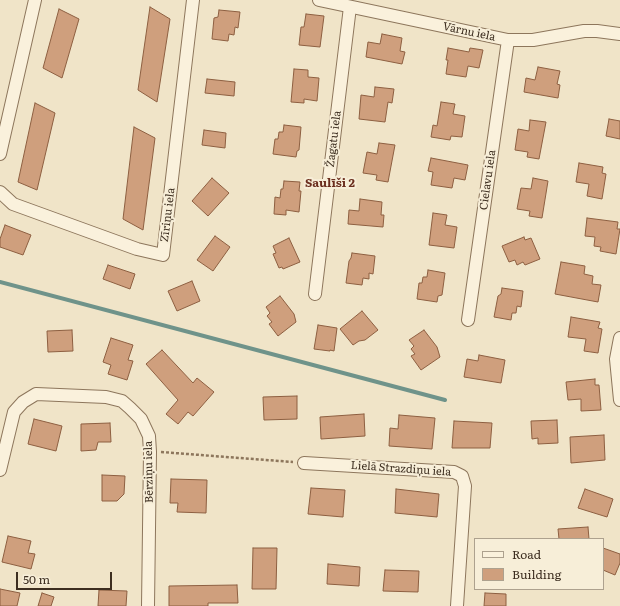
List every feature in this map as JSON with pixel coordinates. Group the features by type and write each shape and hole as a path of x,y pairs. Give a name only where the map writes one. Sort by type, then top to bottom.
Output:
{"street":[{"path":"0,154 35,0"},
{"name":"Zīriņu iela","path":"0,192 13,204 138,249 163,255 193,0"},
{"name":"Vārnu iela","path":"319,0 508,40 533,40 597,30 620,34"},
{"name":"Žagatu iela","path":"315,294 350,7"},
{"name":"Cielavu iela","path":"468,320 508,40"},
{"path":"620,338 616,359 620,400"},
{"name":"Bērziņu iela","path":"0,470 14,412 24,402 36,394 106,397 122,401 141,419 149,436 148,606"},
{"name":"Lielā Strazdiņu iela","path":"304,463 454,472 462,476 465,486 457,606"}],"path":[{"path":"150,452 304,463"}],"building":[{"path":"150,7 170,19 157,102 138,90"},
{"path":"59,9 79,19 62,78 43,68"},
{"path":"219,10 240,12 238,28 235,27 234,35 229,34 228,41 212,39 214,18 218,17"},
{"path":"306,14 324,16 320,47 299,45 301,27 304,27"},
{"path":"382,34 402,38 400,51 405,52 402,64 366,57 368,42 380,44"},
{"path":"448,48 469,52 470,48 483,50 479,68 468,66 466,77 446,74"},
{"path":"538,67 560,71 557,84 560,85 558,98 524,92 526,78 535,80"},
{"path":"294,69 308,70 308,77 319,78 317,101 304,99 304,103 291,102"},
{"path":"207,79 235,82 234,96 205,93"},
{"path":"375,87 394,89 392,103 388,102 385,122 359,119 361,95 374,97"},
{"path":"441,102 455,104 453,114 465,116 462,137 451,136 450,140 431,137 433,125 437,126"},
{"path":"35,103 55,113 37,190 18,182"},
{"path":"609,119 620,121 620,139 606,136"},
{"path":"530,120 546,122 539,159 527,157 528,152 515,150 518,129 529,131"},
{"path":"284,125 301,127 299,150 297,151 296,157 273,154 275,139 278,139 279,132 283,132"},
{"path":"134,127 155,138 143,230 123,219"},
{"path":"204,130 226,133 225,148 202,145"},
{"path":"379,143 395,145 388,182 376,180 377,175 363,173 367,152 377,154"},
{"path":"431,158 468,165 465,180 454,178 452,188 431,185 433,172 428,171"},
{"path":"579,163 603,167 602,173 606,174 602,199 587,196 589,184 576,182"},
{"path":"212,178 229,193 208,216 192,201"},
{"path":"533,178 548,181 542,218 529,216 530,211 517,209 521,188 531,189"},
{"path":"284,181 300,182 299,191 301,191 299,212 286,210 286,215 274,214 275,197 280,198"},
{"path":"360,199 382,202 381,215 384,215 383,227 348,224 349,210 359,211"},
{"path":"433,213 447,215 445,225 457,227 454,248 429,245"},
{"path":"587,218 618,222 617,229 620,229 616,254 600,251 601,247 594,246 595,237 585,236"},
{"path":"5,225 31,235 23,255 0,247 0,239"},
{"path":"215,236 230,247 213,271 197,260"},
{"path":"524,237 525,240 531,238 540,259 525,265 523,262 517,265 515,260 509,262 502,246"},
{"path":"289,238 300,262 283,269 282,267 279,268 273,254 276,253 273,246"},
{"path":"352,253 375,256 373,274 369,273 369,279 363,278 362,285 346,283 349,261"},
{"path":"561,262 585,266 584,274 593,276 592,284 601,285 598,302 555,294"},
{"path":"108,265 135,274 130,289 103,279"},
{"path":"428,270 445,273 442,295 438,296 437,302 417,299 419,283 422,283 423,277 427,277"},
{"path":"192,281 200,301 177,311 168,291"},
{"path":"502,288 523,291 521,307 517,306 516,313 512,313 511,320 494,317 498,296 501,294"},
{"path":"280,296 294,314 296,322 278,336 269,324 272,322 267,316 270,313 266,307"},
{"path":"362,311 378,330 365,340 359,341 353,345 340,329"},
{"path":"571,317 600,322 598,328 602,329 598,353 584,351 586,339 568,337"},
{"path":"318,325 337,328 334,351 314,349"},
{"path":"72,330 73,351 48,352 47,331"},
{"path":"424,330 437,347 440,357 421,370 411,356 415,354 411,349 414,346 409,340"},
{"path":"111,338 133,345 128,360 133,361 127,380 108,374 111,365 103,362"},
{"path":"162,350 193,383 197,378 214,392 193,416 188,412 178,424 166,414 178,400 146,364"},
{"path":"479,355 505,360 501,383 464,377 467,359 478,361"},
{"path":"595,379 595,385 599,385 601,410 581,411 581,399 568,400 566,382"},
{"path":"297,396 297,419 264,420 263,397"},
{"path":"364,414 365,436 321,439 320,417"},
{"path":"399,415 435,418 432,449 389,446 390,428 398,429"},
{"path":"34,419 62,426 56,451 28,444"},
{"path":"557,420 558,443 538,444 538,438 532,439 531,421"},
{"path":"454,421 492,423 490,448 452,448"},
{"path":"110,423 111,442 98,442 96,450 81,451 81,424"},
{"path":"604,435 605,460 571,463 570,437"},
{"path":"102,475 125,476 124,494 117,501 102,501"},
{"path":"171,479 207,480 206,513 177,512 178,503 170,503"},
{"path":"311,488 345,490 343,517 308,514"},
{"path":"396,489 439,494 437,517 395,513"},
{"path":"585,489 613,499 607,517 578,508"},
{"path":"588,527 589,538 559,538 558,529"},
{"path":"8,536 31,541 28,553 35,554 31,569 2,562"},
{"path":"253,548 277,548 276,589 252,589"},
{"path":"604,548 620,554 620,563 615,575 604,570"},
{"path":"328,564 360,567 359,586 327,584"},
{"path":"385,570 419,571 418,592 383,591"},
{"path":"237,585 238,603 208,603 208,606 169,606 169,586"},
{"path":"0,589 20,593 17,606 0,606"},
{"path":"99,590 127,591 126,606 98,606"},
{"path":"42,593 54,597 51,606 38,606"},
{"path":"485,593 506,594 506,606 484,606"}],"waterway":[{"path":"0,282 445,400"}],"district":[{"name":"Saulīši 2","path":"330,183"}]}
